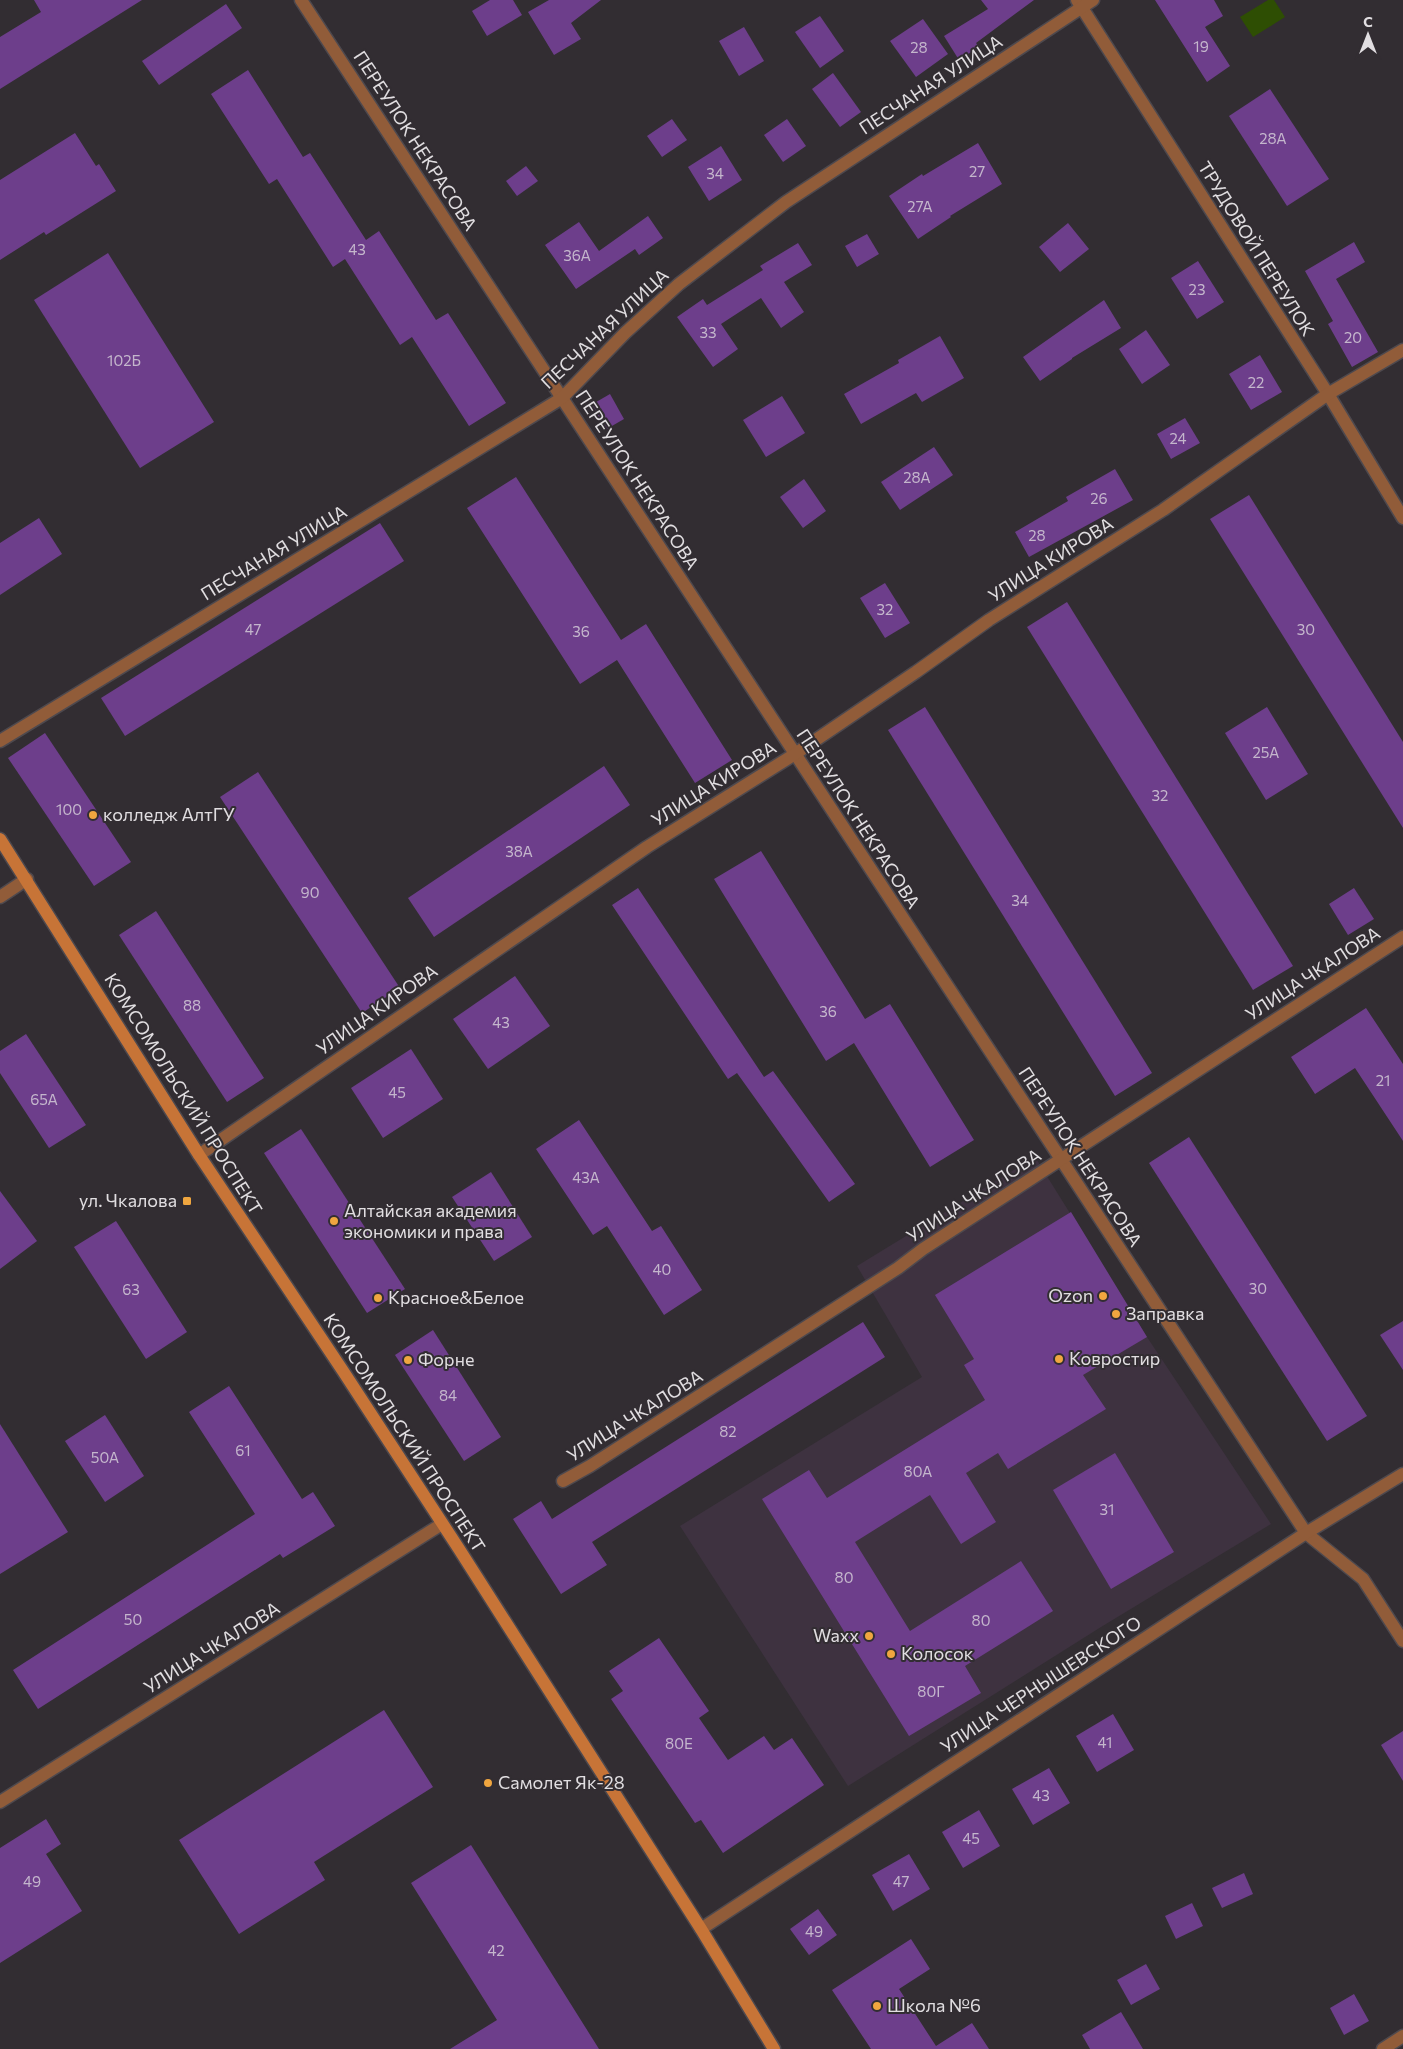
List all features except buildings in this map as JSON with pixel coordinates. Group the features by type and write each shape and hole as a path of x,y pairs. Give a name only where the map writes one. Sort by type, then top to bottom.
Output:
{"main road":[{"name":"КОМСОМОЛЬСКИЙ ПРОСПЕКТ","path":"0,839 198,1155 343,1371 442,1524 701,1929 774,2049"}],"street":[{"name":"ПЕРЕУЛОК НЕКРАСОВА","path":"301,0 1306,1533 1363,1579 1403,1641"},
{"name":"ПЕСЧАНАЯ УЛИЦА","path":"0,741 562,398 625,332 679,284 786,202 1084,2"},
{"name":"ТРУДОВОЙ ПЕРЕУЛОК","path":"1084,2 1403,518"},
{"name":"УЛИЦА КИРОВА","path":"198,1155 639,852 795,754 989,620 1163,510 1328,394 1403,350"},
{"path":"0,897 26,879"},
{"name":"УЛИЦА ЧКАЛОВА","path":"563,1481 590,1466 898,1268 923,1249 1403,937"},
{"name":"УЛИЦА ЧЕРНЫШЕВСКОГО","path":"701,1929 1306,1533 1403,1474"},
{"name":"УЛИЦА ЧКАЛОВА","path":"0,1802 442,1524"},
{"path":"1383,2049 1403,2036"}],"shaded area":[{"path":"1035,1157 1147,1337 1271,1524 1101,1627 848,1786 680,1526 922,1377 857,1266"}],"green space":[{"path":"1268,0 1274,0 1285,17 1253,37 1240,17"}],"place":[{"name":"колледж АлтГУ","path":"93,815"},
{"name":"ул. Чкалова","path":"187,1201"},
{"name":"Алтайская академия экономики и права","path":"334,1221"},
{"name":"Ozon","path":"1103,1296"},
{"name":"Красное&Белое","path":"378,1298"},
{"name":"Заправка","path":"1116,1314"},
{"name":"Ковростир","path":"1059,1359"},
{"name":"Форне","path":"408,1360"},
{"name":"Waxx","path":"869,1636"},
{"name":"Колосок","path":"891,1654"},
{"name":"Самолет Як-28","path":"488,1783"},
{"name":"Школа №6","path":"877,2006"}]}
